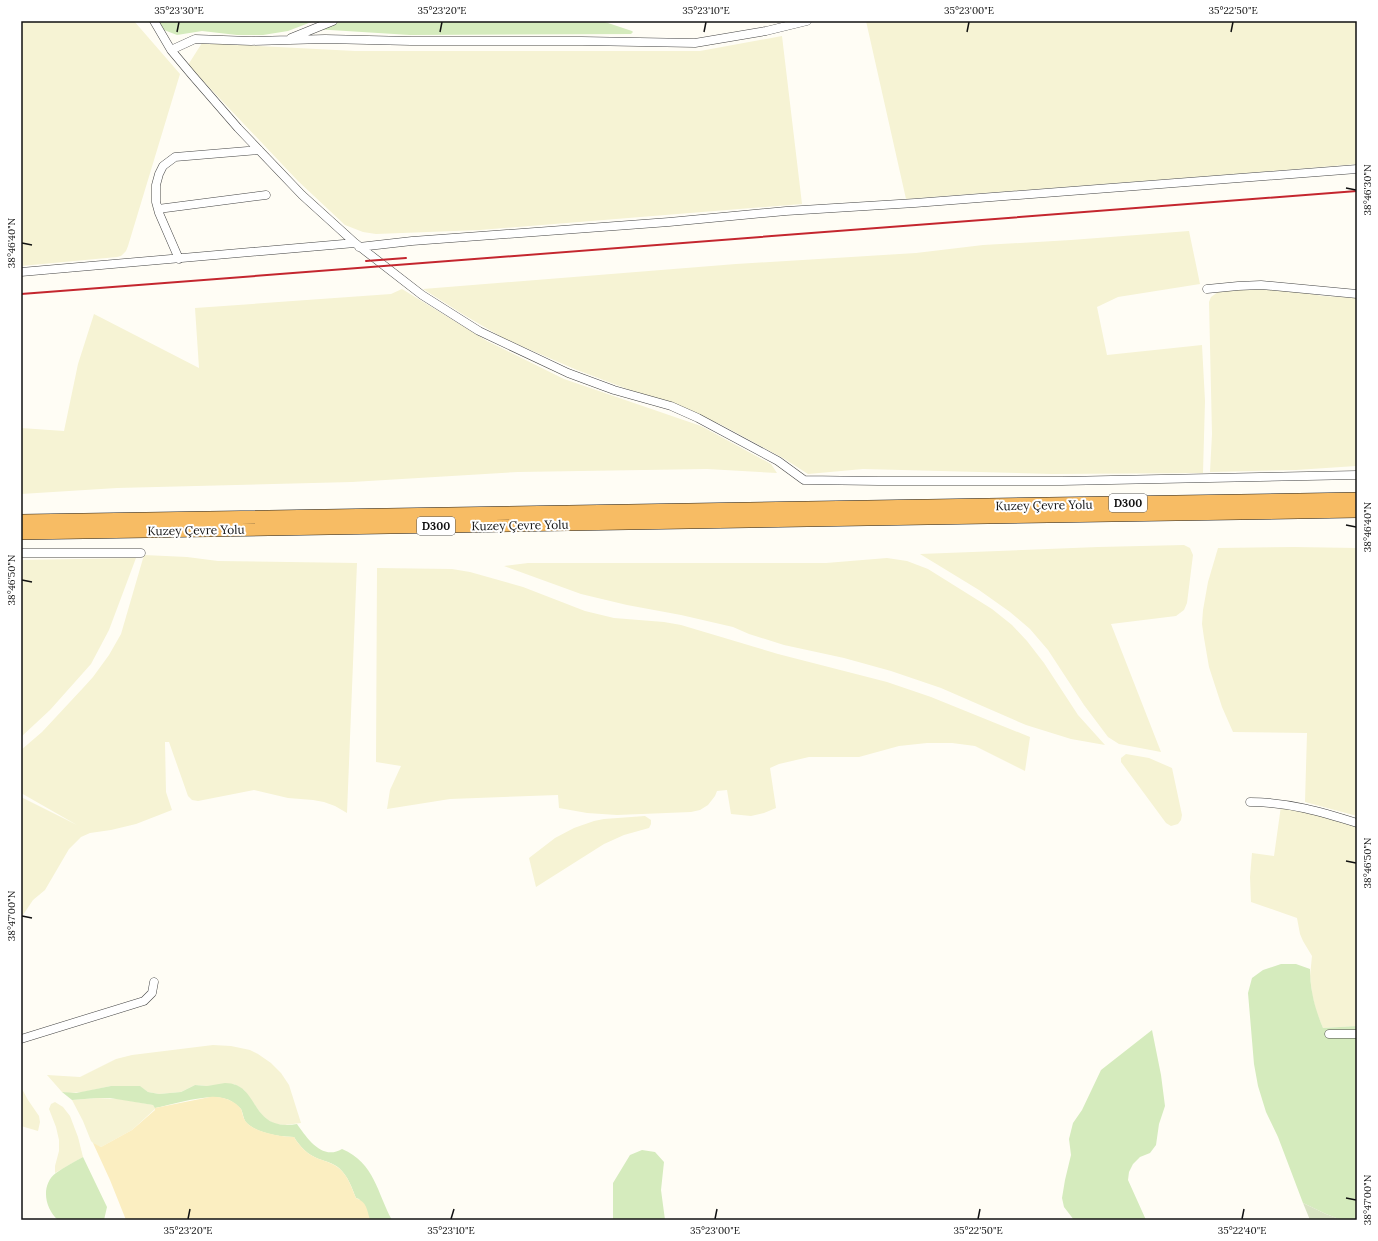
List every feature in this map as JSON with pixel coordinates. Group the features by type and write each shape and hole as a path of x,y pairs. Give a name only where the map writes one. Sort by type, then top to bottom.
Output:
{"highway":[{"name":"Kuzey Çevre Yolu","path":"898,513 1357,500"},
{"name":"Kuzey Çevre Yolu","path":"898,513 1357,511"},
{"name":"D300","path":"850,514 898,513"},
{"name":"Kuzey Çevre Yolu","path":"21,521 850,514"},
{"name":"Kuzey Çevre Yolu","path":"21,533 850,514"}],"street":[{"path":"154,21 171,50 216,103 306,200 357,245 422,295 479,331 538,359 583,379 614,390 658,402 698,418 778,461 804,480 1062,481 1357,475"},
{"path":"288,39 333,21"},
{"path":"171,50 195,39 251,41 288,39 476,41 582,40 695,43 750,34 807,21"},
{"path":"179,259 158,209 155,196 156,185 161,170 175,157 259,150"},
{"path":"21,272 669,222 786,211 915,203 1357,169"},
{"path":"158,209 266,195"},
{"path":"1207,289 1256,285 1357,294"},
{"path":"21,553 141,553"},
{"path":"1250,802 1272,802 1295,806 1357,823"},
{"path":"21,1039 144,1001 152,993 154,982"},
{"path":"1329,1034 1357,1034"}],"shaded area":[{"path":"21,21 134,21 180,74 128,246 126,251 121,256 21,266"},
{"path":"866,21 1357,21 1357,164 906,199"},
{"path":"782,36 802,204 480,230 376,234 363,232 345,225 298,181 188,65 202,43 355,51 700,51"},
{"path":"1189,231 1200,284 1118,297 1097,307 1107,355 1202,345 1205,401 1203,473 1052,474 863,469 808,474 783,458 720,424 577,370 505,339 423,289 736,264 916,253 983,245"},
{"path":"402,289 487,341 564,379 701,426 771,464 777,473 707,469 518,472 352,482 117,488 21,494 21,428 64,431 78,364 94,314 199,368 195,308 391,294"},
{"path":"1266,289 1308,293 1322,296 1357,298 1356,466 1296,470 1210,472 1212,434 1209,302 1211,297 1218,292"},
{"path":"1184,545 1190,548 1193,555 1187,603 1184,610 1176,616 1111,624 1161,752 1119,744 1108,737 1084,705 1048,650 1030,629 1010,612 979,590 920,554 1098,547"},
{"path":"1218,548 1357,548 1357,816 1305,802 1307,733 1233,732 1222,707 1209,667 1202,624 1203,610 1208,582"},
{"path":"144,555 187,557 218,561 357,563 347,813 324,802 288,798 254,790 198,801 192,800 188,796 169,742 165,742 166,792 172,810 136,824 90,833 81,837 69,849 45,890 33,900 21,918 21,797 77,825 21,793 21,750 42,732 83,688 109,655 121,634"},
{"path":"136,558 109,630 91,664 50,710 21,737 21,560"},
{"path":"887,558 907,561 928,569 992,609 1012,625 1044,663 1078,715 1105,745 1071,739 1026,725 941,688 891,671 844,658 784,645 749,634 733,627 581,594 504,566 528,563 826,563"},
{"path":"377,568 452,569 470,572 523,587 585,611 614,618 664,622 681,625 778,654 887,682 931,697 1030,737 1025,771 975,746 952,743 927,743 899,746 859,757 809,757 779,764 770,768 776,808 751,816 731,814 727,790 717,791 708,805 700,810 691,812 617,815 587,813 559,808 558,795 450,799 387,809 390,790 401,766 376,762"},
{"path":"1126,754 1149,758 1172,768 1182,815 1178,824 1171,826 1166,823 1121,762 1121,758"},
{"path":"1281,806 1357,826 1357,1026 1323,1028 1316,1011 1312,994 1310,976 1312,956 1300,934 1297,918 1251,902 1250,877 1252,853 1274,856"},
{"path":"645,816 651,820 649,828 624,835 604,844 536,887 529,858 555,838 574,828 594,821"},
{"path":"213,1045 231,1046 250,1050 271,1063 281,1073 289,1085 301,1123 285,1125 275,1124 268,1120 262,1115 244,1090 234,1084 207,1086 195,1085 181,1092 159,1094 148,1092 139,1086 111,1086 83,1092 69,1093 62,1092 47,1075 80,1077 116,1059 132,1055"},
{"path":"21,1087 39,1116 40,1122 38,1131 21,1126"},
{"path":"97,1098 120,1099 153,1105 155,1109 132,1130 101,1147 95,1145 91,1141 72,1100"},
{"path":"55,1102 63,1107 70,1116 78,1137 83,1157 55,1173 55,1166 59,1151 59,1140 49,1109 51,1104"}],"green space":[{"path":"157,21 314,21 288,31 263,35 237,35 202,31 177,35 164,30"},
{"path":"334,21 602,21 633,32 631,34 410,35 314,29"},
{"path":"1281,964 1296,964 1310,969 1314,999 1323,1028 1357,1026 1357,1220 1339,1219 1303,1203 1278,1137 1266,1112 1258,1086 1254,1064 1248,993 1252,978 1263,970"},
{"path":"1152,1030 1161,1075 1165,1106 1159,1124 1156,1145 1150,1153 1140,1157 1133,1164 1129,1172 1128,1180 1146,1220 1074,1220 1064,1207 1062,1198 1071,1155 1069,1139 1073,1123 1082,1110 1101,1070"},
{"path":"225,1083 236,1085 245,1091 262,1115 270,1121 281,1125 297,1124 305,1136 322,1150 335,1152 342,1149 362,1162 374,1180 392,1220 370,1220 359,1199 356,1198 347,1178 339,1168 308,1153 294,1137 268,1134 254,1129 245,1121 241,1109 228,1100 210,1097 155,1108 153,1105 110,1098 72,1100 62,1092 76,1093 111,1086 140,1086 148,1092 159,1094 181,1092 195,1085 207,1086"},
{"path":"642,1150 655,1152 664,1162 661,1190 665,1220 613,1220 613,1183 630,1155"},
{"path":"83,1157 107,1207 104,1220 58,1220 50,1210 47,1203 46,1190 48,1184 56,1173"},
{"path":"1303,1203 1326,1214 1342,1220 1310,1220"}],"sand":[{"path":"210,1097 218,1097 231,1101 241,1109 245,1120 251,1126 269,1134 294,1137 308,1153 339,1168 348,1180 356,1198 364,1204 370,1220 126,1220 93,1143 101,1147 132,1130 155,1110 155,1108"}],"railway":[{"path":"21,294 1357,191"},
{"path":"366,261 406,258"}]}
